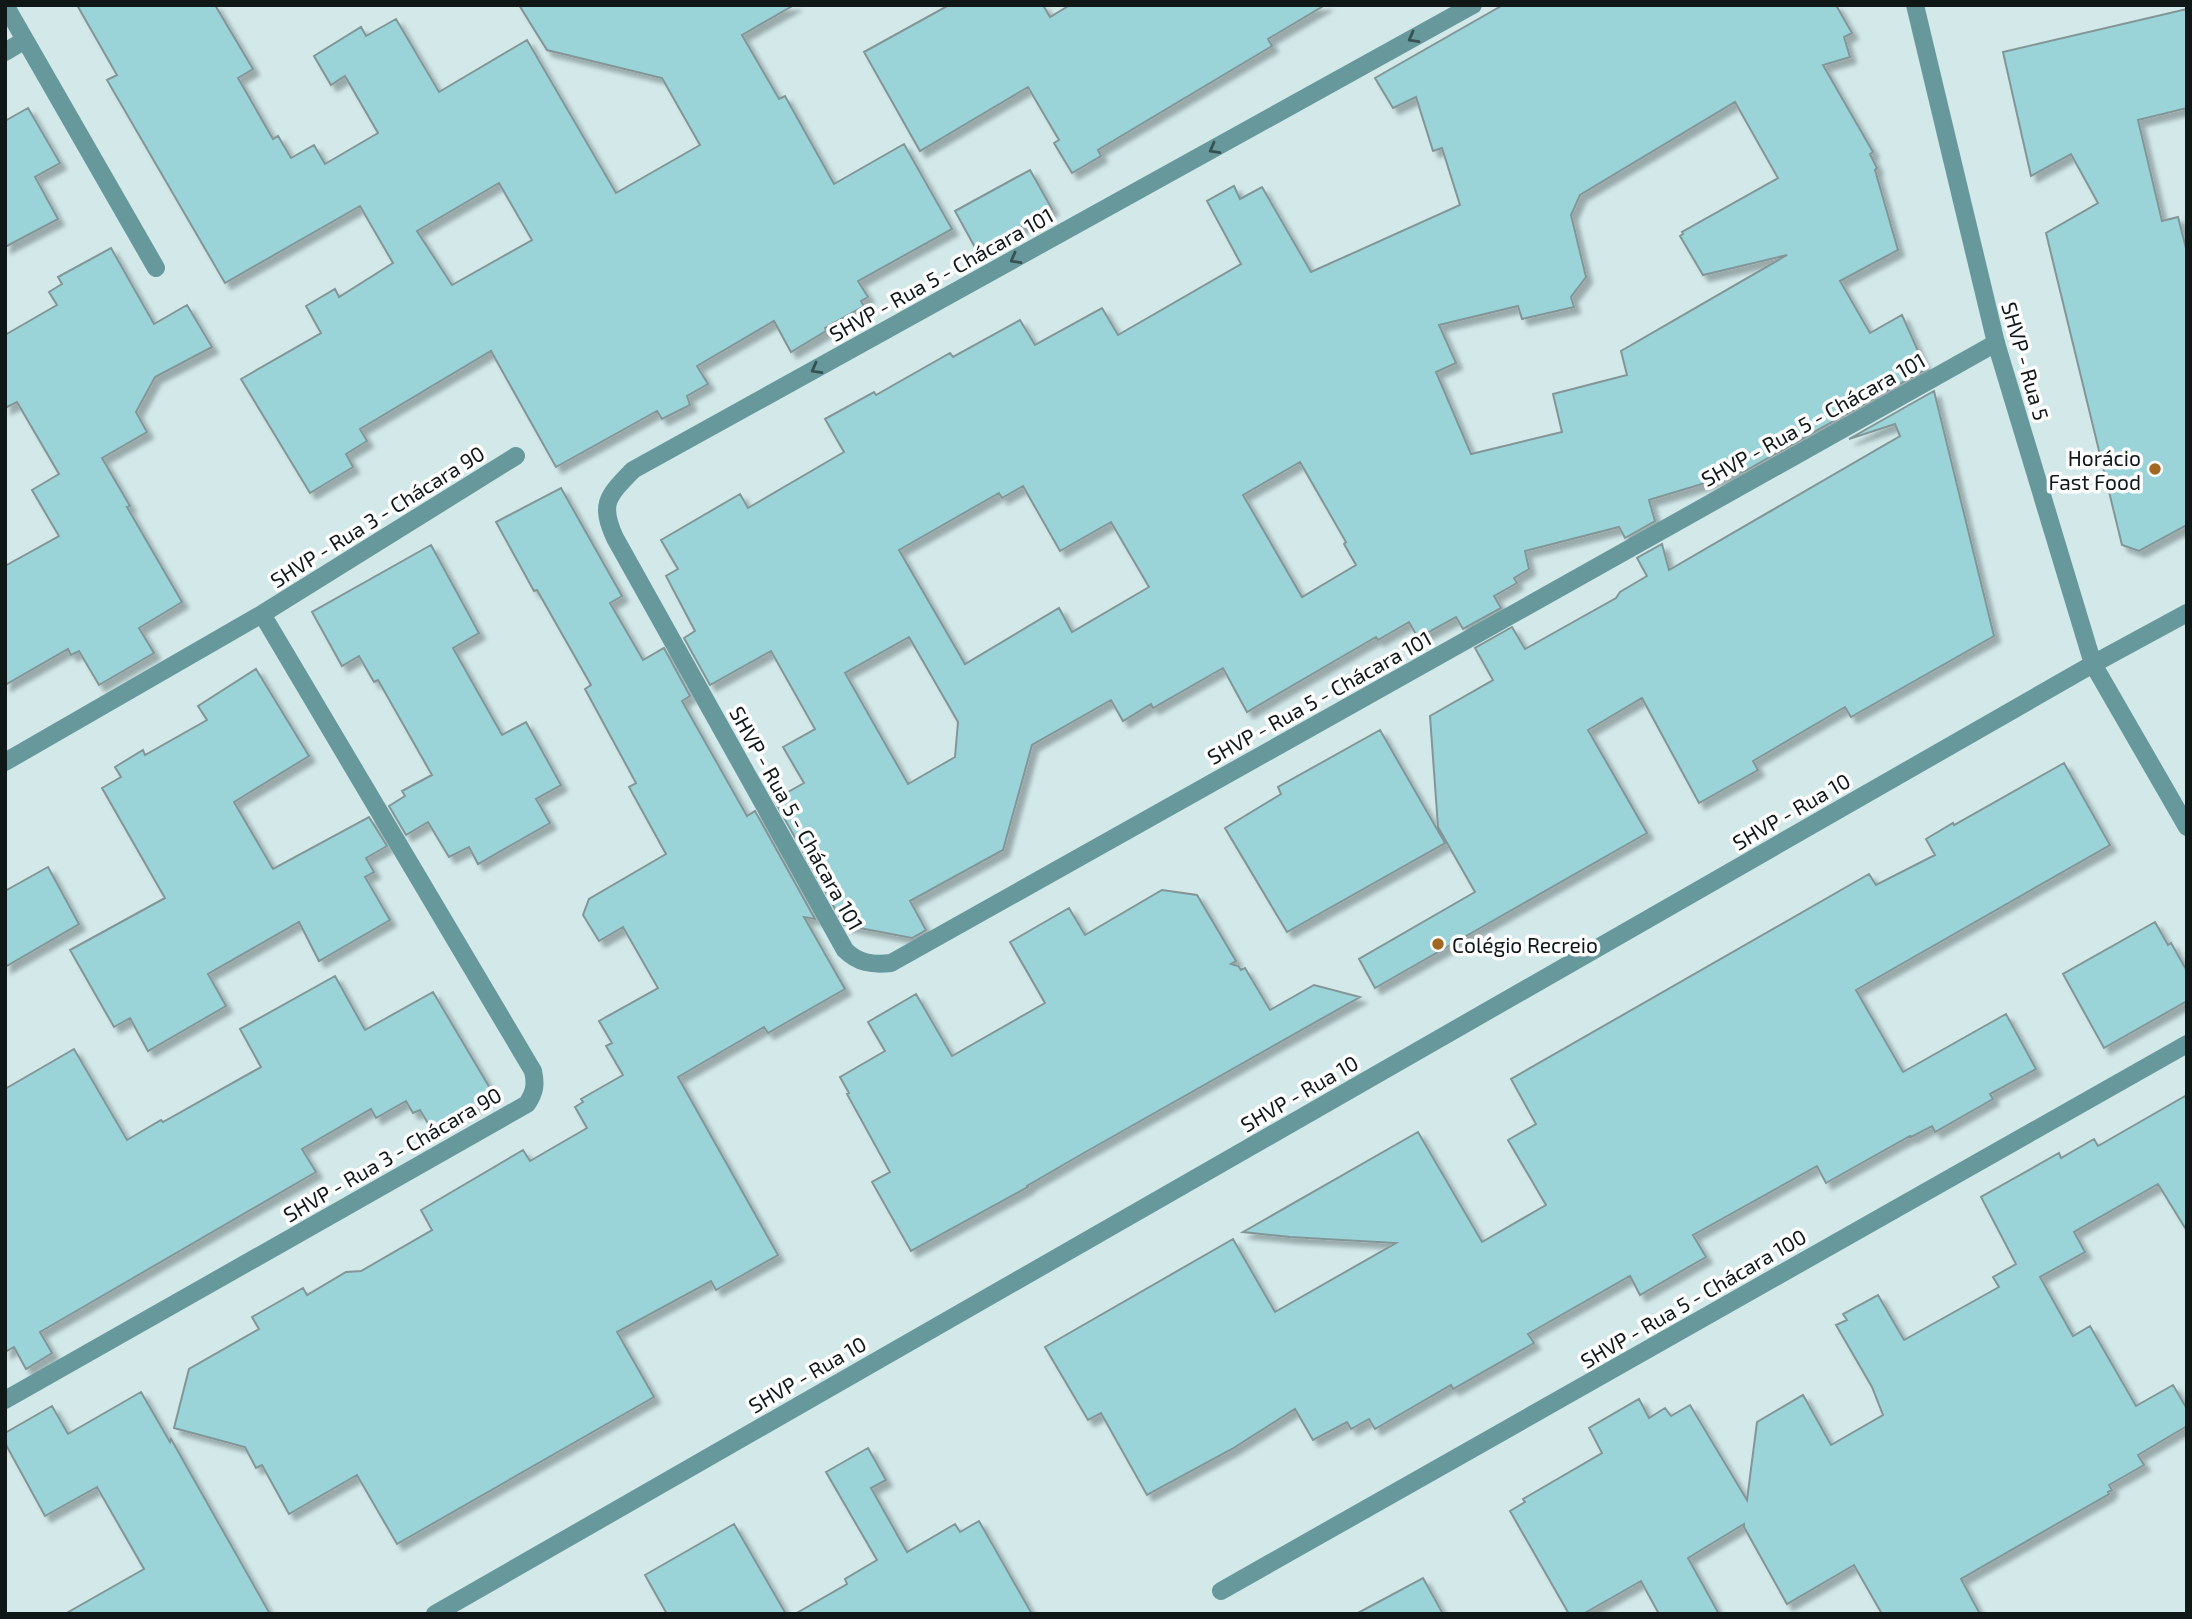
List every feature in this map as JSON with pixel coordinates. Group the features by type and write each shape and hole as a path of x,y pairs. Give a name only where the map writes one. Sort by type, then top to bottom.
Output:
{"street":[{"path":"5,5 156,268"},
{"name":"SHVP - Rua 5 - Chácara 101","path":"1473,5 633,470 611,492 606,506 607,520 615,538 845,950 853,958 873,965 891,963 1996,343"},
{"name":"SHVP - Rua 5","path":"1915,5 1996,343 2093,664 2187,827"},
{"path":"5,52 25,40"},
{"name":"SHVP - Rua 3 - Chácara 90","path":"5,762 262,614 516,456"},
{"name":"SHVP - Rua 10","path":"435,1614 2093,664 2187,613"},
{"name":"SHVP - Rua 3 - Chácara 90","path":"5,1400 527,1104 534,1093 536,1082 533,1071 262,614"},
{"name":"SHVP - Rua 5 - Chácara 100","path":"1221,1591 2187,1044"}],"building":[{"path":"77,5 215,5 253,69 238,78 273,139 278,136 291,158 314,145 325,164 378,133 345,76 331,85 314,56 361,27 366,36 396,19 439,92 527,40 616,193 700,145 662,78 547,50 519,5 794,5 742,35 779,99 785,96 834,184 904,144 952,229 858,281 868,297 861,301 864,306 825,328 826,331 791,352 774,321 697,366 708,384 687,396 690,405 662,419 657,411 556,467 491,351 360,429 367,441 346,454 353,467 310,493 241,379 321,333 306,306 335,289 339,297 393,263 360,206 225,283 107,80 117,75","holes":["499,183 532,240 452,285 417,231"]},
{"path":"949,5 1043,5 1050,17 1070,5 1325,5 1268,39 1272,46 1098,150 1101,156 1072,173 1054,143 1059,140 1028,87 920,151 864,52"},
{"path":"1503,5 1836,5 1852,33 1844,37 1850,57 1823,65 1873,152 1870,154 1877,168 1875,170 1898,250 1840,281 1870,333 1902,315 1926,369 1745,471 1649,500 1655,521 1625,538 1619,527 1525,551 1529,569 1514,578 1517,583 1494,596 1501,608 1463,629 1456,617 1418,638 1409,622 1378,640 1376,637 1247,712 1223,668 1153,708 1151,704 1123,721 1111,700 1032,745 1003,850 910,901 926,930 912,938 844,925 774,800 804,783 783,747 815,729 771,651 710,685 684,638 695,631 666,576 678,569 661,540 740,494 748,508 844,452 825,419 874,392 876,395 950,353 953,357 1020,320 1035,345 1102,308 1118,335 1241,264 1207,201 1234,186 1240,199 1262,187 1311,272 1460,205 1442,148 1433,151 1416,97 1393,108 1375,78","holes":["1735,102 1778,178 1682,232 1680,236 1703,275 1787,255 1621,351 1627,375 1553,394 1562,432 1471,454 1436,372 1456,363 1439,325 1518,306 1522,319 1574,307 1571,297 1586,277 1571,215 1580,195","1300,462 1346,542 1344,544 1356,565 1302,597 1243,495","1023,486 1060,551 1111,522 1149,587 1072,632 1059,608 965,664 899,550 999,493 1002,498","909,637 958,722 955,757 908,784 845,673"]},
{"path":"2187,9 2187,108 2138,120 2162,221 2178,217 2187,252 2187,525 2139,551 2122,545 2046,233 2098,203 2071,154 2031,176 2003,52"},
{"path":"28,108 60,163 35,177 58,219 5,247 5,121"},
{"path":"1030,170 1052,209 984,248 982,245 976,249 955,211"},
{"path":"111,248 154,324 187,305 212,347 155,377 136,412 147,432 102,458 182,602 139,628 154,653 99,685 79,651 71,655 68,649 5,685 5,566 59,536 32,490 59,474 17,402 5,408 5,335 57,305 49,292 62,284 58,277"},
{"path":"1934,391 1994,636 1851,717 1845,707 1753,761 1758,770 1699,803 1642,698 1588,730 1647,833 1375,988 1359,959 1475,892 1438,827 1430,716 1493,680 1475,648 1512,627 1525,649 1616,598 1620,592 1647,576 1637,558 1662,544 1669,570 1900,436 1895,424 1849,439"},
{"path":"561,488 622,596 610,603 643,660 664,648 690,696 682,701 747,816 755,811 815,919 804,917 845,989 768,1033 764,1027 678,1077 778,1255 716,1290 711,1281 617,1332 654,1397 397,1544 357,1475 289,1514 262,1465 256,1468 245,1447 174,1428 189,1369 259,1329 252,1317 303,1288 307,1295 346,1272 361,1271 432,1230 421,1210 523,1150 530,1161 587,1128 575,1107 583,1102 581,1099 623,1075 606,1046 612,1043 599,1021 658,988 623,927 599,941 583,915 589,899 666,854 629,787 636,783 585,689 591,685 496,522"},
{"path":"431,545 479,633 453,648 502,735 526,722 561,785 536,799 550,823 478,864 469,847 449,857 428,822 406,835 389,806 405,796 402,791 432,775 378,680 374,682 359,656 342,666 312,612"},
{"path":"256,669 309,756 234,802 273,869 369,817 387,846 366,858 374,872 365,877 390,920 319,961 299,922 208,974 226,1006 148,1051 130,1018 114,1027 70,950 165,898 102,788 121,777 115,767 143,750 145,755 207,720 198,706"},
{"path":"1380,730 1445,843 1287,932 1225,828 1281,794 1278,787"},
{"path":"2064,763 2110,845 1856,990 1903,1072 2006,1014 2036,1069 1990,1094 1993,1099 1935,1132 1932,1126 1910,1136 1826,1183 1817,1166 1693,1235 1706,1257 1640,1295 1630,1276 1528,1334 1534,1343 1453,1389 1451,1385 1375,1429 1369,1419 1351,1429 1347,1422 1313,1440 1295,1409 1232,1449 1147,1495 1101,1413 1088,1420 1045,1347 1233,1239 1275,1312 1396,1243 1243,1232 1418,1132 1482,1242 1546,1205 1508,1140 1536,1124 1511,1079 1869,874 1876,885 1935,855 1926,839"},
{"path":"48,867 79,924 5,967 5,891"},
{"path":"1162,890 1197,895 1236,961 1231,964 1241,970 1245,968 1270,1010 1314,985 1360,997 911,1251 872,1182 890,1172 840,1077 885,1051 868,1022 916,994 952,1056 1045,1003 1010,942 1069,908 1085,935"},
{"path":"2155,922 2187,971 2187,1001 2104,1048 2063,974"},
{"path":"335,976 365,1030 433,992 494,1095 432,1130 420,1110 413,1113 406,1101 376,1118 371,1109 302,1149 316,1172 40,1332 52,1353 26,1369 14,1347 5,1352 5,1089 74,1049 127,1140 261,1067 240,1029"},
{"path":"2187,1095 2187,1231 2158,1184 2074,1232 2085,1252 2040,1277 2073,1336 2090,1326 2136,1406 2173,1385 2187,1409 2187,1426 2138,1455 2144,1465 2109,1485 2112,1490 2109,1494 1961,1579 1980,1614 1882,1614 1854,1565 1787,1604 1744,1524 1688,1558 1719,1614 1659,1614 1641,1581 1583,1614 1569,1614 1510,1511 1525,1502 1523,1499 1602,1453 1589,1428 1639,1399 1649,1418 1665,1408 1671,1416 1690,1405 1747,1500 1757,1422 1803,1395 1831,1445 1883,1415 1872,1387 1836,1325 1847,1320 1843,1314 1878,1295 1904,1340 1999,1287 1993,1277 2016,1264 1981,1197 2059,1153 2061,1158 2094,1139 2098,1146"},
{"path":"141,1392 170,1442 171,1439 270,1614 65,1614 144,1569 97,1487 45,1516 5,1443 5,1433 52,1406 68,1434"},
{"path":"868,1448 886,1480 871,1488 907,1552 955,1524 960,1532 979,1521 1032,1614 795,1614 847,1584 845,1579 877,1560 826,1472"},
{"path":"734,1524 786,1614 667,1614 645,1575"},
{"path":"1423,1578 1443,1614 1356,1614"}],"place":[{"name":"Horácio Fast Food","path":"2155,469"},
{"name":"Colégio Recreio","path":"1438,944"}]}
